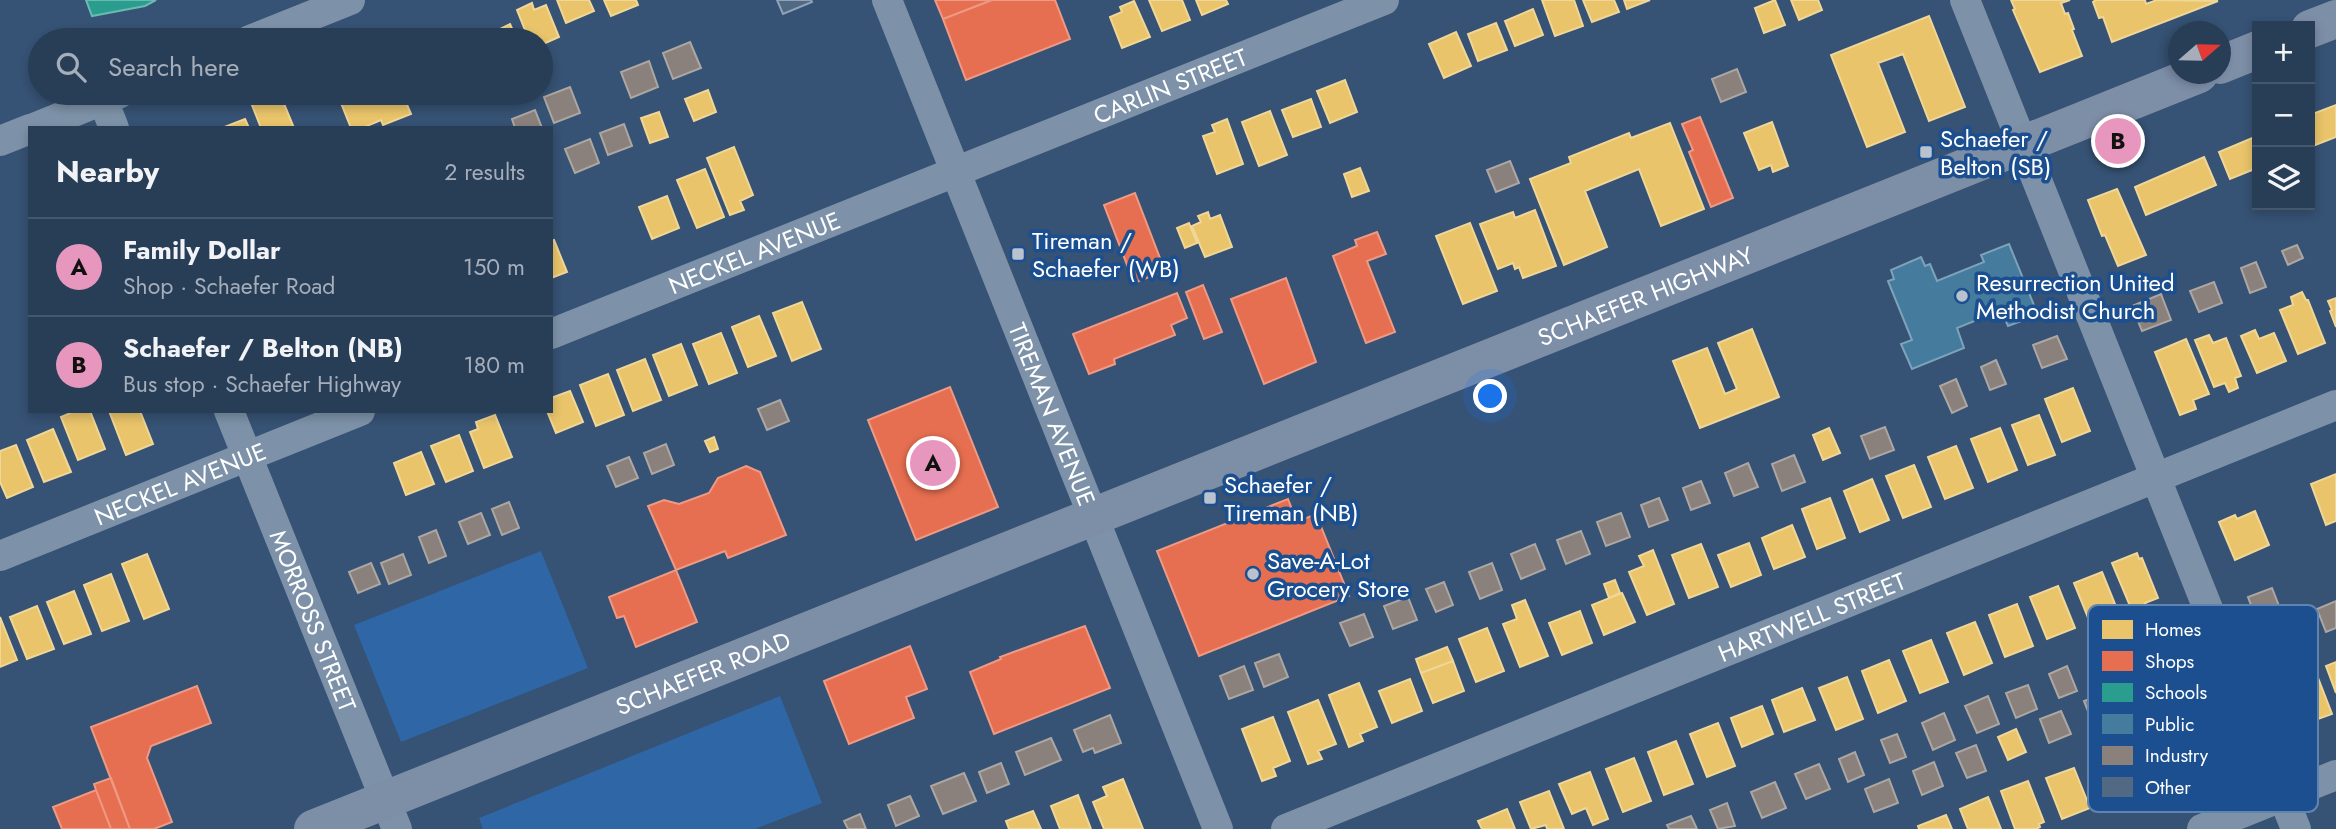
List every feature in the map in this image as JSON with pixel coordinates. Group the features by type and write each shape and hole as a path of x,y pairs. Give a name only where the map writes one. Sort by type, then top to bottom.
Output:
{"main road":[{"path":"2315,27 2336,19"},
{"path":"2231,61 2252,52"},
{"name":"SCHAEFER HIGHWAY","path":"1093,516 2174,84"},
{"name":"SCHAEFER ROAD","path":"313,829 391,815 1093,516"}],"street":[{"path":"280,28 350,0"},
{"name":"TIREMAN AVENUE","path":"887,0 1218,829"},
{"name":"CARLIN STREET","path":"956,172 1384,0"},
{"path":"1965,0 2206,605"},
{"path":"39,126 89,105"},
{"path":"112,105 114,126"},
{"path":"0,141 28,130"},
{"name":"NECKEL AVENUE","path":"553,333 956,172"},
{"name":"HARTWELL STREET","path":"1286,829 2336,405"},
{"name":"MORROSS STREET","path":"230,413 391,815"},
{"name":"NECKEL AVENUE","path":"0,556 355,413"},
{"path":"2318,782 2336,775"},
{"path":"2202,829 2245,812"},
{"path":"2289,812 2296,829"}],"shaded area":[{"path":"541,551 588,668 401,742 354,625"},
{"path":"780,696 822,803 755,829 483,829 479,818"}],"building: Homes":[{"path":"557,0 589,0 594,11 566,23"},
{"path":"604,0 636,0 638,5 611,16"},
{"path":"1149,0 1182,0 1190,20 1162,31"},
{"path":"1196,0 1226,0 1228,4 1202,15"},
{"path":"1542,0 1574,0 1583,26 1555,36"},
{"path":"1583,0 1614,0 1619,12 1592,22"},
{"path":"1624,0 1650,0 1627,9"},
{"path":"1775,0 1785,25 1764,33 1755,8"},
{"path":"1791,0 1818,0 1822,10 1799,20"},
{"path":"2011,0 2070,0 2061,3 2065,14 2068,13 2082,56 2040,72"},
{"path":"2145,0 2146,4 2157,0 2218,1 2112,42 2103,17 2099,18 2093,2"},
{"path":"1134,1 1150,37 1122,48 1110,17 1122,12 1120,7"},
{"path":"532,3 534,10 546,5 559,37 553,40 553,28 524,28 517,10"},
{"path":"1533,9 1543,35 1515,46 1505,21"},
{"path":"1929,16 1965,107 1929,121 1903,54 1878,63 1905,132 1867,147 1831,55"},
{"path":"1496,23 1507,50 1478,61 1468,34"},
{"path":"1456,32 1471,66 1444,78 1429,44"},
{"path":"1345,80 1357,112 1330,123 1317,91"},
{"path":"708,90 716,112 694,121 685,99"},
{"path":"1311,99 1321,127 1293,137 1282,110"},
{"path":"252,105 285,105 293,126 260,126"},
{"path":"342,105 407,105 411,114 383,125 381,120 367,126 350,126"},
{"path":"2336,105 2336,137 2315,145 2315,113"},
{"path":"1270,111 1287,155 1259,166 1242,122"},
{"path":"659,112 668,137 650,143 641,118"},
{"path":"245,119 248,126 227,126"},
{"path":"1227,119 1243,164 1217,174 1203,136 1215,132 1212,125"},
{"path":"1772,122 1788,166 1773,172 1771,165 1759,170 1744,133"},
{"path":"1670,123 1704,209 1661,226 1639,169 1585,191 1607,247 1564,265 1530,179 1571,163 1569,157 1629,133 1631,138"},
{"path":"2252,138 2252,170 2230,179 2219,152"},
{"path":"734,147 753,195 740,201 744,210 730,215 707,158"},
{"path":"2204,157 2216,185 2146,215 2135,187"},
{"path":"1360,168 1369,191 1352,197 1344,174"},
{"path":"705,169 724,217 697,228 677,180"},
{"path":"2117,189 2146,255 2118,266 2105,235 2102,236 2088,200"},
{"path":"667,196 679,228 652,239 639,207"},
{"path":"1535,210 1556,266 1523,278 1519,267 1515,269 1513,263 1498,269 1480,224 1513,212 1515,218"},
{"path":"1208,212 1210,219 1220,215 1232,247 1205,257 1192,226 1201,222 1198,216"},
{"path":"1189,223 1197,243 1185,248 1177,228"},
{"path":"1470,223 1497,291 1463,304 1436,236"},
{"path":"553,240 567,272 553,277"},
{"path":"2302,292 2308,300 2325,343 2298,354 2280,310 2293,305 2291,297"},
{"path":"2336,298 2336,327 2328,301"},
{"path":"802,302 821,349 792,361 773,313"},
{"path":"759,316 776,356 748,367 732,327"},
{"path":"1752,329 1779,397 1700,428 1673,361 1707,348 1725,394 1737,389 1718,343"},
{"path":"2255,330 2259,339 2274,333 2286,361 2257,373 2241,336"},
{"path":"721,333 737,373 709,384 693,344"},
{"path":"2209,335 2213,343 2226,338 2241,376 2235,378 2238,388 2229,392 2225,383 2214,387 2195,340"},
{"path":"2186,339 2209,394 2193,400 2196,409 2180,415 2155,352"},
{"path":"681,344 697,385 669,396 653,355"},
{"path":"645,359 661,400 633,411 617,370"},
{"path":"608,374 624,415 596,426 580,385"},
{"path":"2073,388 2090,431 2062,442 2045,399"},
{"path":"570,391 583,422 556,433 548,413 553,413 553,397"},
{"path":"70,413 91,413 105,449 78,460 61,417"},
{"path":"110,413 141,413 153,444 126,455"},
{"path":"495,415 512,457 484,468 470,432 478,429 476,422"},
{"path":"2039,415 2055,455 2028,465 2012,425"},
{"path":"1829,428 1840,453 1823,460 1813,435"},
{"path":"2000,428 2017,470 1988,482 1971,439"},
{"path":"53,429 71,472 44,482 27,440"},
{"path":"459,435 473,471 446,482 431,446"},
{"path":"714,437 718,449 710,452 705,441"},
{"path":"16,445 33,487 7,498 0,482 0,451"},
{"path":"1956,446 1973,488 1945,499 1928,457"},
{"path":"421,452 434,484 406,495 394,463"},
{"path":"1914,465 1931,507 1903,518 1886,476"},
{"path":"2336,474 2336,521 2326,525 2311,484"},
{"path":"1872,479 1889,520 1860,532 1844,491"},
{"path":"1830,498 1845,538 1817,549 1802,509"},
{"path":"2255,511 2269,545 2235,560 2219,522 2235,515 2237,519"},
{"path":"1792,525 1805,557 1774,569 1762,538"},
{"path":"1749,543 1761,575 1731,587 1718,555"},
{"path":"1701,544 1718,587 1689,598 1672,555"},
{"path":"1653,550 1674,604 1647,615 1629,572 1644,566 1639,556"},
{"path":"2137,553 2139,559 2142,558 2158,598 2145,603 2146,605 2130,605 2112,563"},
{"path":"147,554 169,609 144,619 122,564"},
{"path":"2102,572 2115,605 2088,605 2088,618 2074,583"},
{"path":"111,574 129,621 102,631 84,585"},
{"path":"1615,580 1620,593 1609,598 1604,584"},
{"path":"2058,586 2075,628 2047,639 2030,597"},
{"path":"74,591 91,634 64,644 47,602"},
{"path":"1622,593 1635,622 1604,635 1592,605"},
{"path":"1525,600 1548,656 1520,667 1503,624 1517,619 1512,605"},
{"path":"2017,604 2033,646 2005,657 1989,615"},
{"path":"37,606 54,649 27,659 10,617"},
{"path":"1580,611 1592,643 1562,655 1549,623"},
{"path":"0,617 17,660 0,667"},
{"path":"1975,622 1992,663 1964,675 1947,633"},
{"path":"1487,628 1504,671 1476,682 1459,639"},
{"path":"1931,640 1948,682 1920,693 1903,651"},
{"path":"1447,647 1453,661 1421,673 1416,659"},
{"path":"1889,660 1906,701 1878,713 1862,671"},
{"path":"1453,661 1464,691 1433,703 1421,673"},
{"path":"2336,662 2336,693 2326,666"},
{"path":"1847,677 1863,719 1836,730 1819,688"},
{"path":"2318,678 2332,714 2318,719"},
{"path":"1410,679 1422,711 1392,723 1379,691"},
{"path":"1359,683 1377,727 1360,734 1363,741 1349,747 1329,695"},
{"path":"1802,688 1815,720 1784,732 1772,700"},
{"path":"1318,700 1336,744 1318,751 1322,759 1308,764 1288,712"},
{"path":"1762,706 1773,734 1742,747 1731,718"},
{"path":"1273,717 1290,761 1273,768 1276,776 1262,781 1242,729"},
{"path":"1718,723 1735,766 1707,777 1690,734"},
{"path":"2016,729 2026,752 2008,760 1998,737"},
{"path":"1676,741 1693,784 1664,795 1648,752"},
{"path":"1634,758 1651,801 1623,812 1606,769"},
{"path":"2074,768 2088,809 2062,819 2046,778"},
{"path":"1590,772 1608,819 1593,825 1586,808 1572,814 1559,784"},
{"path":"1123,779 1143,829 1104,829 1093,802 1107,796 1103,787"},
{"path":"2028,781 2044,822 2036,829 2015,829 2001,791"},
{"path":"1549,791 1564,829 1547,829 1546,825 1531,829 1520,802"},
{"path":"1078,795 1091,829 1060,829 1051,806"},
{"path":"1988,797 2001,829 1968,829 1960,809"},
{"path":"1507,809 1515,829 1482,829 1478,821"},
{"path":"1033,811 1041,829 1009,829 1006,821"},
{"path":"1946,815 1952,829 1919,829 1918,826"}],"building: Shops":[{"path":"935,0 992,0 943,19"},
{"path":"992,0 1055,0 1070,39 966,80 943,19"},
{"path":"1700,117 1733,198 1711,207 1689,152 1693,150 1682,124"},
{"path":"1135,193 1165,271 1134,283 1104,205"},
{"path":"1377,232 1386,254 1367,261 1395,332 1366,343 1333,256 1357,246 1355,240"},
{"path":"1286,278 1316,362 1264,384 1231,299"},
{"path":"1203,285 1222,332 1204,339 1186,292"},
{"path":"1177,293 1187,318 1171,325 1175,335 1114,359 1115,364 1089,374 1073,334"},
{"path":"950,387 998,507 916,540 868,420"},
{"path":"746,466 760,472 786,535 728,558 725,551 676,570 648,506 664,500 679,504 709,493 718,478"},
{"name":"Save-A-Lot Grocery Store","path":"1288,499 1297,522 1316,514 1349,596 1199,656 1157,551"},
{"path":"676,570 697,622 636,647 624,616 617,618 609,597"},
{"path":"1085,626 1110,688 994,734 970,672 1001,659 1000,657"},
{"path":"910,646 927,689 906,697 914,718 849,744 824,681"},
{"path":"197,686 211,723 151,746 147,758 172,822 154,829 130,829 91,727"},
{"path":"111,778 130,829 111,829 96,790 94,784"},
{"path":"96,790 111,829 62,829 53,807"}],"building: Schools":[{"path":"86,0 156,0 145,6 92,16"}],"building: Public":[{"name":"Resurrection United Methodist Church","path":"2009,244 2038,315 2008,326 2001,310 1957,328 1964,348 1912,369 1901,344 1912,340 1888,281 1894,279 1891,270 1921,257 1925,266 1930,264 1937,281 1984,262 1981,255"}],"building: Industry":[{"path":"690,42 701,68 673,79 663,53"},
{"path":"649,61 658,87 631,98 621,72"},
{"path":"1737,69 1746,92 1721,102 1712,79"},
{"path":"570,87 580,113 554,123 547,105 553,105 553,94"},
{"path":"535,110 541,126 514,126 512,119"},
{"path":"624,124 632,146 608,155 600,133"},
{"path":"590,139 599,163 575,173 565,149"},
{"path":"1510,161 1519,183 1496,192 1487,170"},
{"path":"2297,245 2303,258 2288,265 2282,251"},
{"path":"2256,262 2266,287 2250,293 2241,268"},
{"path":"2214,282 2222,303 2199,312 2190,291"},
{"path":"2161,294 2171,320 2142,331 2132,306"},
{"path":"2057,336 2067,359 2042,368 2033,345"},
{"path":"1996,360 2006,384 1990,390 1981,367"},
{"path":"1956,379 1967,406 1952,413 1940,386"},
{"path":"780,400 789,421 767,430 758,409"},
{"path":"1885,427 1894,450 1870,459 1861,436"},
{"path":"666,444 674,465 652,474 644,453"},
{"path":"1794,455 1805,482 1782,491 1772,464"},
{"path":"629,457 638,478 616,487 607,466"},
{"path":"1748,463 1758,487 1734,496 1725,473"},
{"path":"1701,481 1710,503 1691,510 1683,488"},
{"path":"1659,498 1668,520 1649,527 1641,505"},
{"path":"509,502 519,528 502,535 492,509"},
{"path":"481,513 490,535 468,544 459,522"},
{"path":"1621,513 1630,537 1606,546 1597,522"},
{"path":"436,530 446,556 429,563 419,537"},
{"path":"1581,531 1590,554 1566,564 1557,540"},
{"path":"1535,544 1545,569 1521,579 1511,554"},
{"path":"403,554 411,575 389,584 381,563"},
{"path":"371,563 380,584 358,593 349,572"},
{"path":"1492,563 1502,590 1480,599 1469,572"},
{"path":"1444,582 1453,605 1436,612 1426,589"},
{"path":"2272,588 2279,605 2251,605 2248,597"},
{"path":"1408,597 1417,620 1393,629 1384,606"},
{"path":"2336,601 2336,628 2326,632 2318,609"},
{"path":"1364,614 1373,637 1350,646 1340,623"},
{"path":"1279,654 1288,677 1264,687 1255,663"},
{"path":"1244,666 1253,690 1229,699 1220,676"},
{"path":"2067,666 2077,691 2059,698 2049,674"},
{"path":"2028,685 2037,709 2016,718 2006,693"},
{"path":"1988,696 1999,724 1977,733 1965,706"},
{"path":"2061,711 2071,734 2049,743 2040,719"},
{"path":"1944,713 1955,740 1933,750 1922,723"},
{"path":"1110,715 1121,743 1095,753 1093,748 1083,752 1074,730"},
{"path":"1897,734 1906,757 1890,763 1881,740"},
{"path":"1051,738 1061,760 1025,775 1016,752"},
{"path":"1976,745 1986,771 1967,778 1956,753"},
{"path":"1855,752 1864,775 1848,782 1839,759"},
{"path":"1934,762 1943,786 1922,795 1913,771"},
{"path":"1001,763 1009,784 987,793 979,772"},
{"path":"1819,764 1830,789 1806,799 1795,774"},
{"path":"964,773 976,801 943,814 931,786"},
{"path":"1889,779 1898,803 1874,812 1865,789"},
{"path":"1775,782 1786,808 1762,818 1751,792"},
{"path":"910,796 919,816 896,826 888,805"},
{"path":"1727,803 1735,826 1718,829 1710,810"},
{"path":"860,814 866,829 848,829 844,821"},
{"path":"1691,816 1697,829 1669,829 1667,825"}],"building: Other":[{"path":"777,0 811,0 812,2 783,14"}],"place":[{"name":"Schaefer / Belton (NB)","path":"2118,141"},
{"name":"Schaefer / Belton (SB)","path":"1926,152"},
{"name":"Tireman / Schaefer (WB)","path":"1018,254"},
{"name":"Resurrection United Methodist Church","path":"1962,296"},
{"name":"Family Dollar","path":"933,463"},
{"name":"Schaefer / Tireman (NB)","path":"1210,498"},
{"name":"Save-A-Lot Grocery Store","path":"1253,574"}]}
